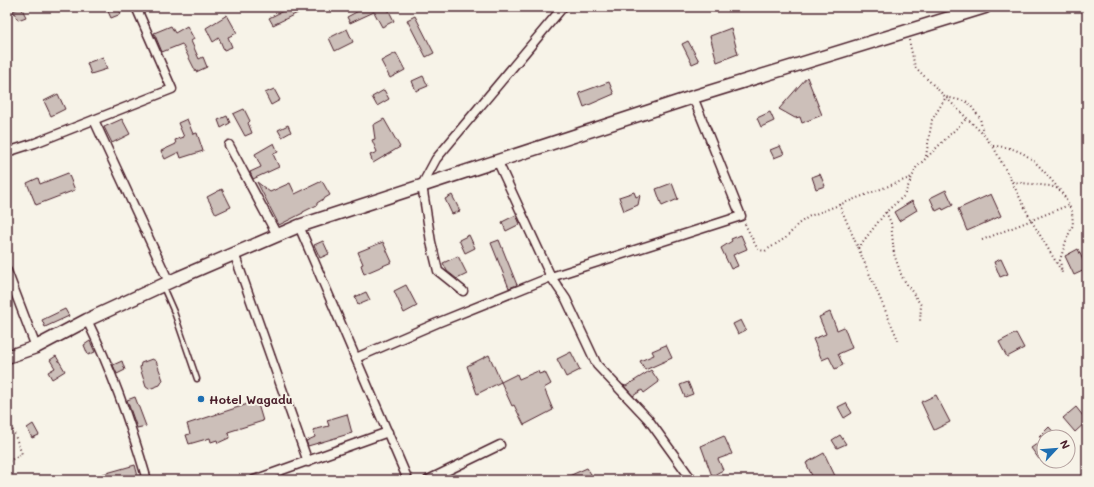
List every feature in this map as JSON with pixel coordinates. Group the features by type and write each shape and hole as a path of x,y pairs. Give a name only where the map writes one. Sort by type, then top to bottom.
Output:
{"main road":[{"path":"7,357 36,347 87,320 165,284 299,226 693,97 985,7"}],"street":[{"path":"7,152 35,143 172,89 136,7"},
{"path":"463,291 438,271 431,242 422,185 436,159 563,7"},
{"path":"356,358 437,322 551,277 741,216 693,97"},
{"path":"94,120 165,284"},
{"path":"229,145 277,235"},
{"path":"497,160 551,277 566,299 597,365 648,419 692,480"},
{"path":"299,226 408,480"},
{"path":"234,253 308,462"},
{"path":"7,271 36,347"},
{"path":"87,320 102,351 137,445 147,480"},
{"path":"254,480 308,462 388,432"},
{"path":"428,480 500,445"}],"lane":[{"path":"165,284 197,379"}],"path":[{"path":"907,32 915,67 983,134 992,146 1012,182 1030,220 1062,273 1060,260 1073,225 1072,211 1069,205 1059,189 1041,167 1027,154 1006,146 992,146"},
{"path":"946,97 968,102 980,118 983,134"},
{"path":"926,156 932,120 946,97"},
{"path":"858,248 886,212 904,196 916,168 926,156 967,118"},
{"path":"741,216 757,248 765,251 787,237 803,220 839,204 912,177"},
{"path":"1012,182 1050,186 1059,189"},
{"path":"839,204 899,342"},
{"path":"982,240 1069,205"},
{"path":"886,212 891,223 894,254 902,277 921,305 920,322"},
{"path":"7,415 22,454 7,462"}],"building":[{"path":"21,7 26,17 18,20 13,11"},
{"path":"106,7 118,7 121,14 111,18"},
{"path":"291,7 310,7 273,25 269,18"},
{"path":"366,7 387,7 394,21 382,27 374,12 350,23 347,17"},
{"path":"227,15 237,33 228,37 232,47 224,50 219,38 213,42 206,28"},
{"path":"415,16 434,53 426,57 407,20"},
{"path":"171,26 175,33 187,26 194,39 191,41 199,59 203,57 207,67 196,72 182,44 162,52 154,33"},
{"path":"731,28 738,54 717,62 710,36"},
{"path":"347,29 353,42 335,51 329,38"},
{"path":"688,41 699,61 692,64 682,44"},
{"path":"396,53 405,70 390,78 381,61"},
{"path":"103,57 107,69 91,74 87,63"},
{"path":"423,76 428,86 416,91 412,81"},
{"path":"807,77 822,115 802,123 800,117 795,118 779,109"},
{"path":"609,82 614,94 584,107 579,93"},
{"path":"274,89 280,100 271,105 265,93"},
{"path":"384,90 389,99 377,106 372,97"},
{"path":"58,94 65,109 51,116 44,101"},
{"path":"244,109 250,121 248,123 252,133 245,136 233,114"},
{"path":"770,112 774,121 761,127 757,118"},
{"path":"227,116 230,123 221,128 218,120"},
{"path":"122,119 130,134 112,143 104,127"},
{"path":"187,119 193,134 197,133 203,151 181,158 179,152 165,159 161,151 176,144 175,140 184,137 178,123"},
{"path":"384,119 400,147 373,163 370,155 377,152 372,140 375,139 373,125"},
{"path":"288,125 291,132 282,137 278,130"},
{"path":"274,143 278,152 273,154 279,167 253,179 250,172 261,167 255,154"},
{"path":"780,146 784,154 774,158 770,150"},
{"path":"68,173 75,190 36,205 27,183 38,178 40,184"},
{"path":"820,174 825,186 816,189 812,177"},
{"path":"322,181 330,195 317,203 317,205 279,225 257,182 270,192 290,183 295,194"},
{"path":"672,183 678,199 662,206 656,189"},
{"path":"222,189 231,207 216,214 207,197"},
{"path":"946,190 953,205 943,210 942,208 936,211 930,198"},
{"path":"634,192 636,197 640,195 638,205 624,211 619,197"},
{"path":"991,194 1001,216 967,231 958,209"},
{"path":"452,195 460,211 452,214 445,199"},
{"path":"912,201 917,210 899,221 894,212"},
{"path":"516,215 520,224 506,231 502,222"},
{"path":"469,235 475,248 465,253 459,240"},
{"path":"741,235 747,249 733,255 738,266 731,269 721,248 732,241 731,239"},
{"path":"499,240 517,285 509,288 491,243"},
{"path":"323,241 329,254 320,258 314,245"},
{"path":"383,242 392,262 364,274 361,265 363,264 358,252"},
{"path":"1078,249 1087,269 1074,275 1065,256"},
{"path":"458,256 467,274 457,279 447,271 443,263"},
{"path":"1001,259 1008,274 1000,277 994,262"},
{"path":"406,285 417,306 404,313 394,291"},
{"path":"366,292 370,300 358,305 355,297"},
{"path":"65,309 69,316 45,327 42,320"},
{"path":"830,312 837,330 844,327 852,348 838,354 843,365 835,369 829,357 822,360 813,339 826,334 819,317"},
{"path":"741,320 746,330 738,334 733,324"},
{"path":"1016,333 1024,348 1007,357 999,342"},
{"path":"90,341 95,352 88,355 84,345"},
{"path":"666,345 672,358 645,370 640,361 654,355 652,351"},
{"path":"571,352 580,370 566,377 557,359"},
{"path":"489,355 501,382 477,394 467,366"},
{"path":"56,356 65,371 52,379 48,372 55,368 50,360"},
{"path":"152,359 156,361 163,380 160,385 149,389 146,387 140,368 141,363"},
{"path":"122,361 125,370 117,374 113,365"},
{"path":"651,370 659,382 644,393 642,390 633,396 623,385 626,386"},
{"path":"538,371 539,374 545,372 551,384 544,388 553,410 524,425 514,405 512,406 501,382 517,374 519,379"},
{"path":"688,382 693,394 685,397 680,385"},
{"path":"936,395 950,422 934,430 921,402"},
{"path":"135,397 146,426 137,428 127,400"},
{"path":"257,401 263,421 228,432 229,438 218,443 217,440 211,442 210,438 189,444 186,435 190,434 187,424"},
{"path":"846,403 852,413 844,418 838,407"},
{"path":"1076,407 1087,421 1076,431 1076,429 1072,429 1063,418"},
{"path":"347,414 352,433 308,446 306,441 315,437 313,430 329,426 327,420"},
{"path":"33,424 39,435 32,438 27,428"},
{"path":"840,435 846,444 837,448 832,440"},
{"path":"724,436 732,454 718,459 723,470 712,476 701,446"},
{"path":"1036,445 1036,455 1031,448"},
{"path":"824,453 837,480 814,480 806,463"},
{"path":"135,465 139,480 89,480 89,478"},
{"path":"587,468 595,480 560,480"}],"place":[{"name":"Hotel Wagadu","path":"201,399"}]}
